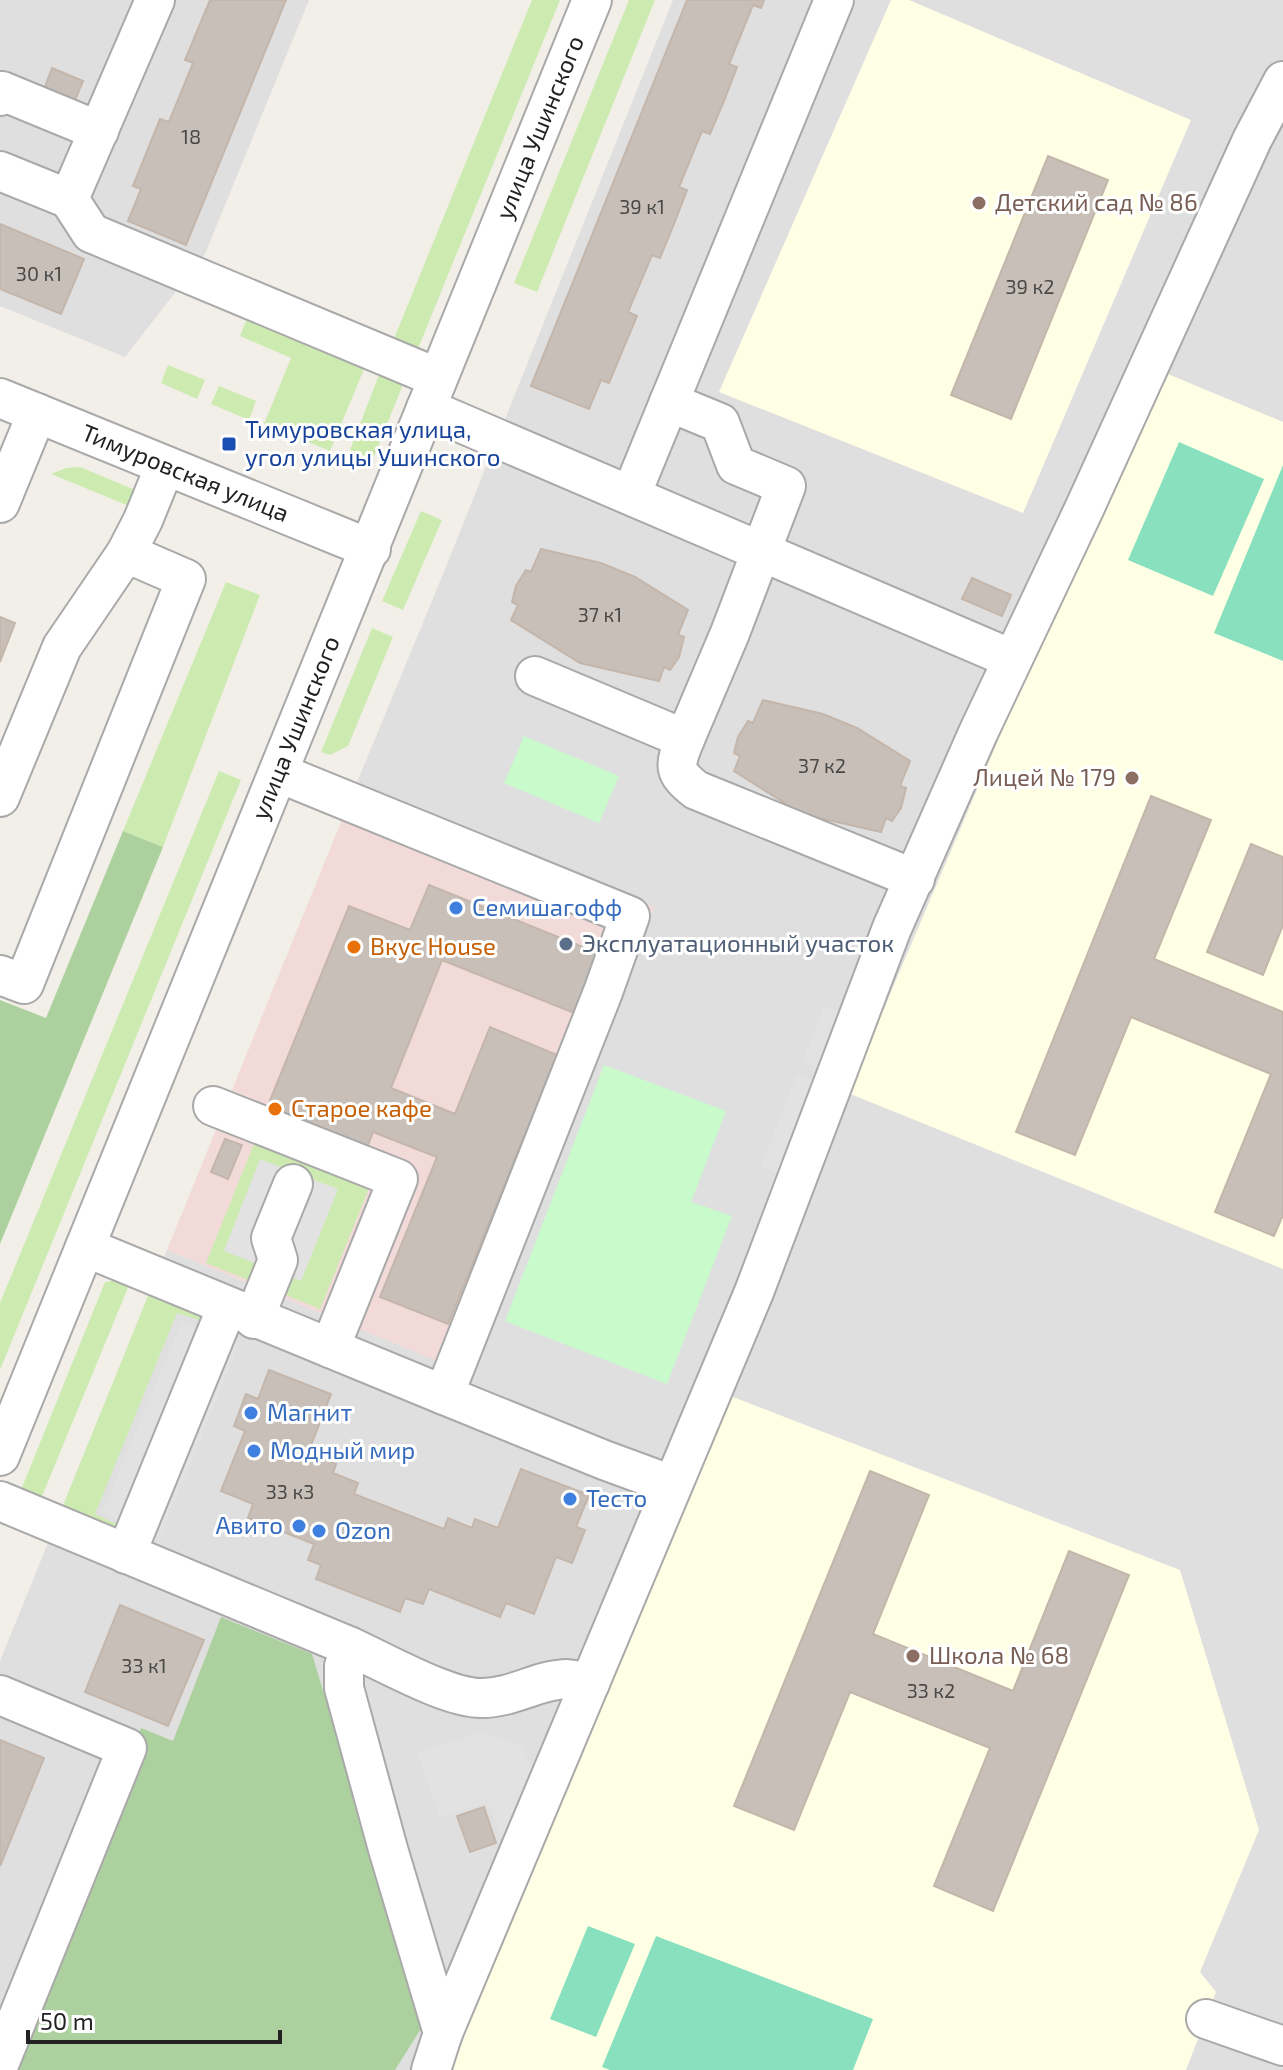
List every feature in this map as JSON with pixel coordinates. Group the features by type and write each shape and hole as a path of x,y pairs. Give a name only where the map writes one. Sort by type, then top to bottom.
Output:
{"street":[{"path":"69,199 155,0"},
{"name":"улица Ушинского","path":"0,1456 592,0"},
{"path":"631,495 834,0"},
{"path":"431,2070 443,2033 754,1292 875,970 1012,659 1085,507 1252,140 1283,81"},
{"path":"0,96 2,91 99,131"},
{"path":"0,171 69,199 91,233 432,393 631,495 1012,659"},
{"name":"Тимуровская улица","path":"0,398 371,549"},
{"path":"669,402 720,423 736,465 786,486 676,761 680,777 696,790 915,879"},
{"path":"0,503 37,413"},
{"path":"0,797 62,647 126,553 165,466"},
{"path":"0,975 24,984 186,579 126,553"},
{"path":"535,676 685,739"},
{"path":"279,773 630,916 444,1395"},
{"path":"213,1106 398,1179 330,1348"},
{"path":"126,1554 240,1313 278,1260 271,1238 293,1184"},
{"path":"85,1247 240,1313 672,1485"},
{"path":"0,1501 351,1647 451,1692 479,1698 508,1696 566,1679 590,1683"},
{"path":"351,1647 344,1666 344,1688 443,2033"},
{"path":"0,1695 127,1748 0,2062"},
{"path":"1206,2019 1283,2046"}],"shaded area":[{"path":"0,0 309,0 205,254 125,357 0,306"},
{"path":"673,0 1283,0 1283,2070 0,2070 0,1661 167,1250 467,1372 653,907 356,785"},
{"name":"Детский сад № 86","path":"891,0 909,0 1191,120 1023,513 719,392"},
{"name":"Лицей № 179","path":"1156,369 1283,422 1283,1269 848,1093"},
{"path":"356,785 654,907 467,1373 167,1250"},
{"path":"824,1007 848,1015 827,1072 802,1063"},
{"path":"797,1074 821,1083 785,1176 761,1167"},
{"path":"260,1159 338,1189 301,1281 224,1251"},
{"path":"182,1321 239,1345 160,1537 102,1513"},
{"name":"Школа № 68","path":"728,1395 1180,1570 1259,1830 1200,1972 1216,1992 1186,2070 454,2070 452,2062"},
{"path":"482,1733 522,1745 537,1779 514,1832 502,1838 488,1802 440,1817 417,1752"}],"green space":[{"path":"532,0 560,0 415,356 391,346"},
{"path":"629,0 655,0 537,292 514,283"},
{"path":"249,313 367,362 330,451 264,424 291,358 240,336"},
{"path":"168,365 205,380 197,399 161,383"},
{"path":"382,367 406,377 373,459 350,450"},
{"path":"219,386 256,401 249,420 211,404"},
{"path":"1179,442 1264,479 1213,596 1128,560"},
{"path":"1283,465 1283,661 1214,633"},
{"path":"80,467 140,492 134,508 51,474"},
{"path":"421,511 442,520 403,610 382,601"},
{"path":"226,582 260,595 163,847 123,831"},
{"path":"372,628 393,637 348,746 330,755 321,752"},
{"path":"524,736 619,776 599,823 504,783"},
{"path":"219,771 241,780 0,1370 0,1303"},
{"path":"123,831 163,847 0,1244 0,1000 46,1018"},
{"path":"604,1065 726,1111 691,1202 732,1216 667,1384 505,1321"},
{"path":"256,1139 370,1186 320,1309 206,1263"},
{"path":"132,1278 38,1506 21,1490 105,1282"},
{"path":"152,1286 195,1304 208,1323 177,1313 95,1514 122,1527 120,1532 62,1508"},
{"path":"221,1617 312,1654 424,2024 395,2070 3,2070 141,1728 173,1741"},
{"path":"588,1926 635,1944 596,2037 550,2019"},
{"path":"656,1936 873,2019 853,2070 610,2070 602,2067"}],"building":[{"path":"210,0 286,0 186,245 128,221 141,189 133,186 160,119 169,122 193,63 185,60"},
{"path":"687,0 764,0 761,8 753,5 729,64 737,67 724,101 710,134 702,131 679,187 687,190 674,224 660,258 652,255 628,312 637,316 609,383 601,380 589,409 531,386"},
{"path":"52,68 83,81 73,105 43,92"},
{"path":"1048,156 1108,180 1011,419 951,395"},
{"path":"0,224 84,259 61,314 0,289"},
{"path":"541,549 601,563 635,577 688,610 678,635 684,637 679,657 670,670 664,667 659,681 580,663 511,620 518,605 512,602 516,586 526,570 531,572"},
{"path":"972,578 1011,595 1002,616 962,599"},
{"path":"0,617 15,623 0,662"},
{"path":"763,700 823,714 857,728 910,761 900,786 906,788 901,808 892,821 886,818 881,832 802,814 734,771 740,756 734,753 738,737 748,721 753,723"},
{"path":"1151,796 1211,820 1154,959 1283,1012 1283,1215 1274,1236 1215,1212 1271,1074 1131,1017 1075,1155 1016,1132"},
{"path":"1251,844 1283,857 1283,925 1263,975 1207,952"},
{"path":"429,885 603,955 579,1015 442,960 391,1088 455,1114 490,1027 557,1055 448,1324 380,1297 437,1157 373,1132 367,1148 267,1108 349,906 410,930"},
{"path":"225,1139 242,1145 228,1179 211,1172"},
{"path":"269,1370 331,1394 308,1453 336,1464 333,1473 358,1483 354,1494 444,1529 448,1518 472,1528 475,1519 498,1528 521,1469 589,1495 576,1527 585,1530 572,1563 556,1557 534,1614 506,1603 500,1617 429,1589 423,1604 405,1598 400,1612 316,1579 321,1565 308,1560 314,1544 248,1518 253,1504 221,1491 245,1431 234,1426 246,1394 258,1399"},
{"path":"870,1471 929,1495 873,1634 1013,1691 1069,1551 1129,1575 993,1911 934,1886 990,1748 850,1692 794,1830 734,1806"},
{"path":"120,1605 204,1640 168,1726 85,1692"},
{"path":"0,1740 44,1758 0,1866"},
{"path":"484,1807 496,1843 470,1852 457,1816"}],"place":[{"name":"Детский сад № 86","path":"979,203"},
{"name":"Тимуровская улица, угол улицы Ушинского","path":"229,444"},
{"name":"Лицей № 179","path":"1132,778"},
{"name":"Семишагофф","path":"456,908"},
{"name":"Эксплуатационный участок","path":"566,944"},
{"name":"Вкус House","path":"354,947"},
{"name":"Старое кафе","path":"275,1109"},
{"name":"Магнит","path":"251,1413"},
{"name":"Модный мир","path":"254,1451"},
{"name":"Тесто","path":"570,1499"},
{"name":"Авито","path":"299,1526"},
{"name":"Ozon","path":"319,1531"},
{"name":"Школа № 68","path":"913,1656"}]}
